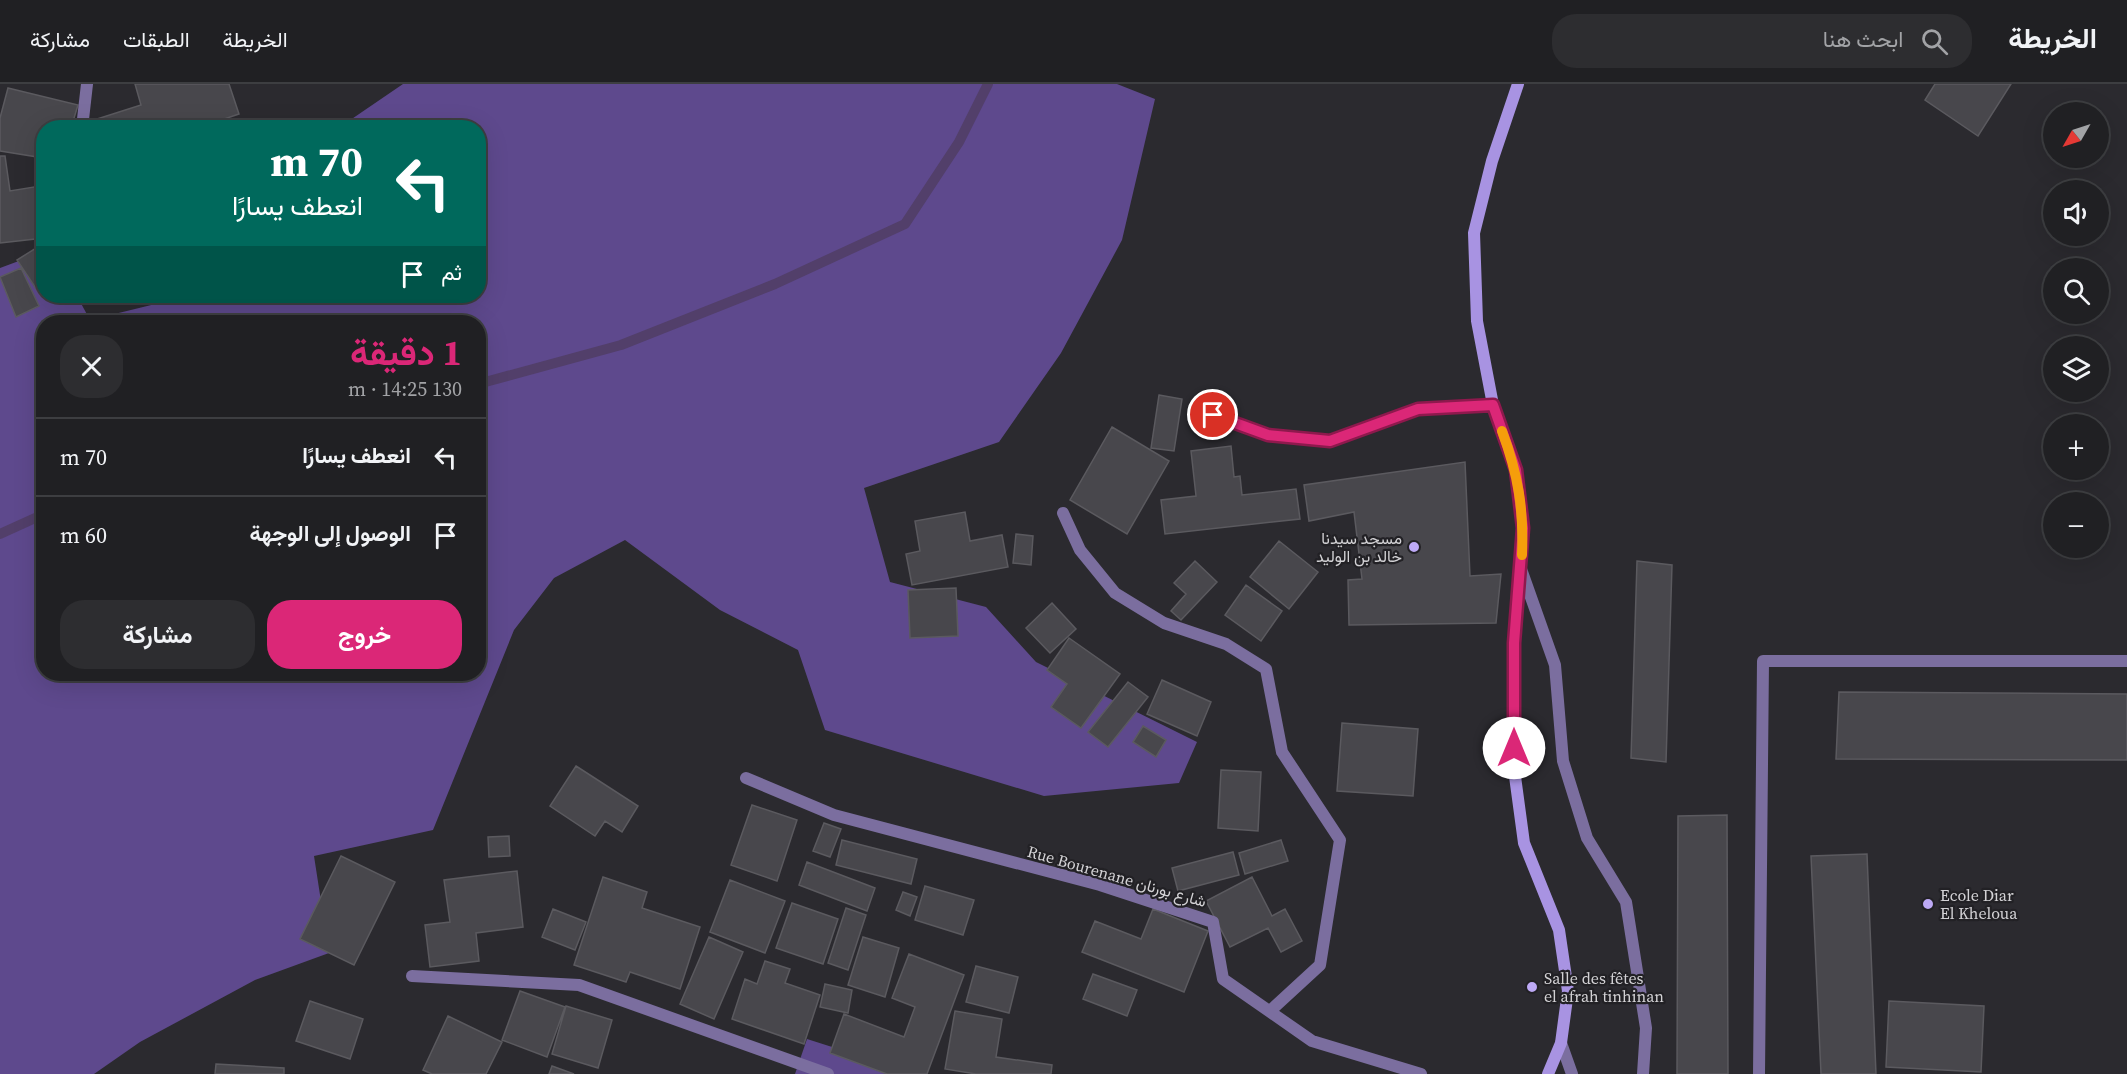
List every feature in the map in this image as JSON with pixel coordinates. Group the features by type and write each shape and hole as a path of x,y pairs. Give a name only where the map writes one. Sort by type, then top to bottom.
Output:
{"street":[{"path":"83,120 87,84"},
{"path":"1518,84 1492,161 1474,233 1477,321 1493,405 1516,470 1523,528 1514,643 1514,769 1524,843 1559,930 1568,991 1561,1043 1548,1074"},
{"path":"1213,415 1268,435 1330,441 1418,409 1493,405"},
{"path":"1063,513 1080,550 1115,593 1164,623 1226,644 1266,669 1282,752 1340,840 1320,965 1270,1011"},
{"path":"1521,569 1555,665 1563,761 1587,838 1626,902 1646,1028 1643,1074"},
{"path":"1759,1074 1763,661 2127,661"},
{"name":"Rue Bourenane شارع بورنان","path":"746,778 834,815 1100,885 1213,922 1223,979 1312,1041 1421,1074"},
{"path":"412,976 579,985 828,1074"},
{"path":"1561,1043 1572,1074"}],"shaded area":[{"path":"403,84 1117,84 1155,99 1122,240 1061,353 999,442 864,488 890,582 986,607 1036,662 1197,742 1179,783 1044,796 825,730 798,650 720,610 625,540 554,578 514,630 433,830 314,856 329,953 255,980 140,1042 94,1074 0,1074 0,268 36,255 36,303 81,303 87,315 36,315 36,681 486,681 486,315 110,315 159,303 486,303 486,120 350,120"},
{"path":"807,1039 917,1074 795,1074"}],"building":[{"path":"135,84 229,84 239,114 221,120 97,120 141,105"},
{"path":"1935,84 2011,84 1978,136 1925,100"},
{"path":"8,88 78,105 73,120 36,120 36,157 0,151 0,118"},
{"path":"0,156 5,156 10,191 36,187 36,239 0,243"},
{"path":"36,248 36,288 17,260"},
{"path":"21,268 39,306 16,317 0,277"},
{"path":"1159,395 1182,399 1174,451 1151,448"},
{"path":"1112,427 1169,461 1127,534 1070,500"},
{"path":"1231,446 1234,477 1240,476 1242,495 1296,489 1300,519 1165,534 1161,500 1196,496 1191,451"},
{"name":"مسجد سيدنا خالد بن الوليد","path":"1465,462 1470,576 1501,574 1496,623 1349,625 1348,580 1362,579 1354,512 1309,521 1304,485"},
{"path":"965,512 970,541 1002,535 1008,567 912,585 906,554 920,551 915,521"},
{"path":"1016,534 1033,536 1031,565 1013,563"},
{"path":"1279,541 1318,572 1289,609 1250,577"},
{"path":"1195,561 1217,582 1181,620 1171,611 1186,594 1174,583"},
{"path":"1637,561 1672,565 1666,762 1631,758"},
{"path":"1246,585 1282,611 1261,641 1225,615"},
{"path":"956,588 958,636 910,638 908,590"},
{"path":"1052,603 1076,629 1050,653 1026,628"},
{"path":"1069,638 1120,674 1081,728 1051,707 1067,684 1047,670"},
{"path":"1162,680 1211,702 1197,736 1147,714"},
{"path":"1128,682 1148,697 1108,747 1088,732"},
{"path":"1839,692 2127,694 2127,760 1836,759"},
{"path":"1342,723 1418,729 1413,796 1337,791"},
{"path":"1143,726 1166,740 1156,757 1133,742"},
{"path":"576,766 638,806 622,832 605,821 595,836 550,806"},
{"path":"1221,770 1261,772 1258,831 1218,828"},
{"path":"752,805 797,820 777,881 731,865"},
{"path":"1727,815 1728,1074 1677,1074 1678,816"},
{"path":"824,823 841,829 830,857 813,851"},
{"path":"509,836 510,856 489,857 488,837"},
{"path":"842,840 917,859 911,884 836,865"},
{"path":"1281,840 1288,861 1245,874 1239,853"},
{"path":"1233,852 1239,875 1178,891 1172,868"},
{"path":"1867,854 1876,1074 1821,1074 1811,856"},
{"path":"341,856 395,882 354,965 300,939"},
{"path":"807,862 875,888 867,911 799,885"},
{"path":"517,871 523,927 476,933 479,961 430,967 425,925 450,922 444,880"},
{"path":"603,877 647,892 642,908 700,927 680,989 630,972 626,982 574,965"},
{"path":"1252,877 1272,916 1285,909 1302,941 1281,952 1268,928 1230,947 1206,901"},
{"path":"730,880 785,901 765,953 710,932"},
{"path":"925,886 974,900 963,935 915,920"},
{"path":"903,892 917,897 910,916 896,910"},
{"path":"792,903 838,919 823,964 776,948"},
{"path":"846,908 866,915 848,970 828,963"},
{"path":"553,909 586,922 575,950 542,937"},
{"path":"1153,909 1208,931 1184,992 1082,952 1095,921 1141,939"},
{"path":"709,937 743,952 714,1019 680,1004"},
{"path":"863,937 899,948 885,997 848,985"},
{"path":"909,954 964,975 927,1074 887,1074 830,1053 844,1014 904,1037 915,1007 892,998"},
{"path":"765,961 790,969 785,983 820,995 804,1044 732,1019 745,979 757,984"},
{"path":"976,966 1018,977 1009,1013 966,1002"},
{"path":"1093,974 1137,990 1127,1016 1083,999"},
{"path":"825,984 852,990 848,1013 820,1007"},
{"path":"520,991 565,1007 547,1057 502,1040"},
{"path":"310,1001 363,1019 350,1059 296,1041"},
{"path":"1889,1001 1984,1006 1981,1072 1886,1067"},
{"path":"566,1006 612,1020 598,1068 552,1054"},
{"path":"955,1011 1002,1019 996,1057 1052,1065 1051,1074 976,1074 945,1069"},
{"path":"448,1016 502,1042 486,1074 432,1074 423,1070"},
{"path":"216,1064 284,1068 284,1074 215,1074"},
{"path":"552,1066 574,1074 549,1074"}],"waterway":[{"path":"486,382 621,345 775,284 905,224 959,142 988,84"},
{"path":"0,534 36,518"}],"slow traffic":[{"path":"1502,431 1516,470 1523,528 1522,555"}],"place":[{"name":"مسجد سيدنا خالد بن الوليد","path":"1414,547"},
{"name":"Ecole Diar El Kheloua","path":"1928,904"},
{"name":"Salle des fêtes el afrah tinhinan","path":"1532,987"}],"route":[{"path":"1213,415 1268,435 1330,441 1418,409 1493,405 1516,470 1523,528 1514,643 1514,748"}]}
